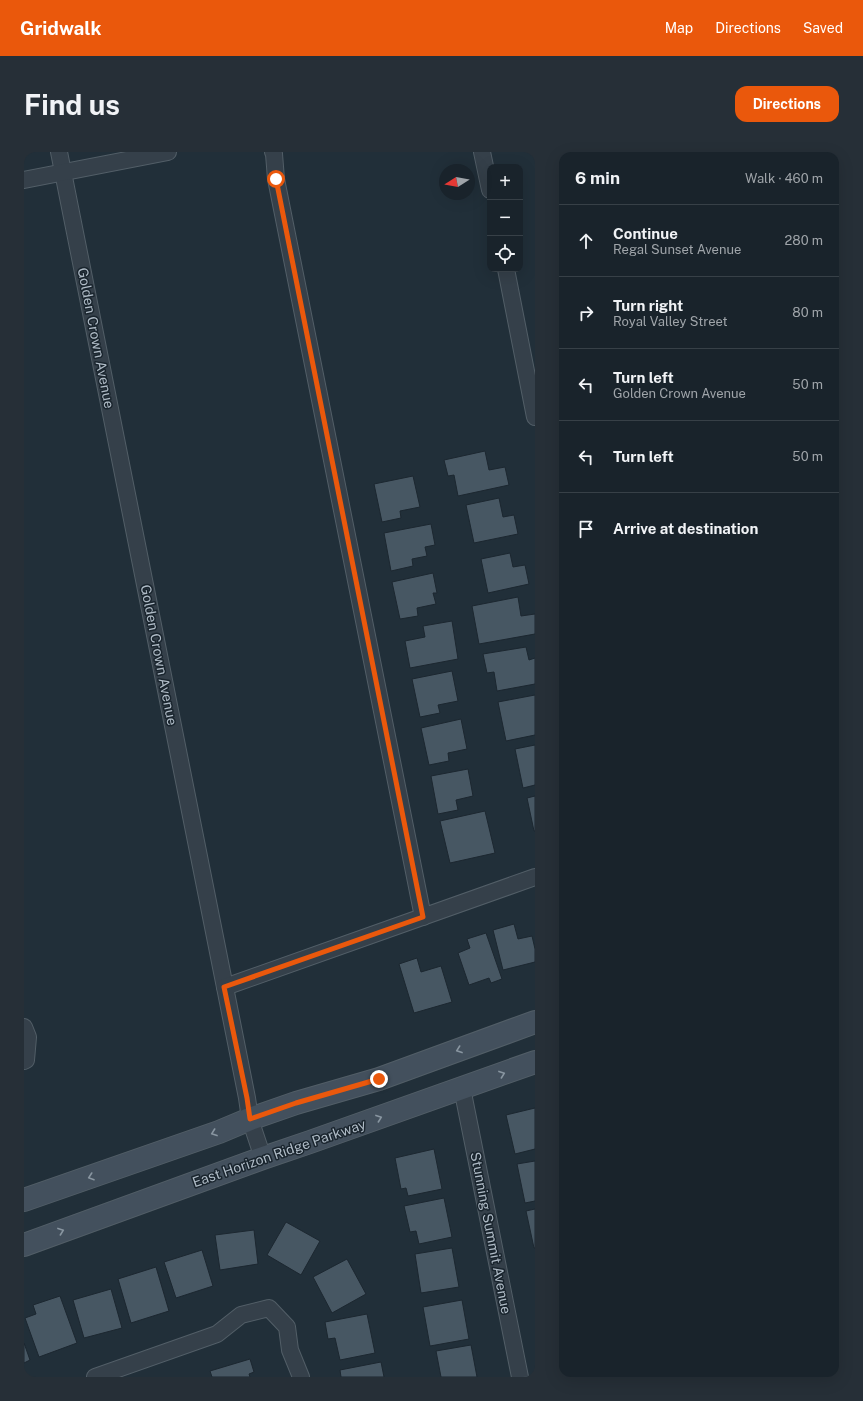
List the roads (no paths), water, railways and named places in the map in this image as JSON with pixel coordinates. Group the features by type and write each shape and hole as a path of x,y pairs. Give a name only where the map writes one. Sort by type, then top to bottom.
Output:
{"main road":[{"path":"24,1200 219,1132 250,1119 296,1103 379,1079 535,1022"},
{"name":"East Horizon Ridge Parkway","path":"24,1245 263,1158 535,1062"}],"street":[{"name":"Golden Crown Avenue","path":"60,152 250,1119 263,1158"},
{"path":"24,180 168,152"},
{"path":"273,152 278,187 423,917"},
{"path":"482,152 487,176"},
{"path":"507,272 535,417"},
{"path":"224,987 535,877"},
{"path":"24,1027 28,1037 25,1061"},
{"name":"Stunning Summit Avenue","path":"462,1088 520,1377"},
{"path":"95,1377 217,1334 241,1315 269,1308 287,1327 290,1350 301,1377"}]}
